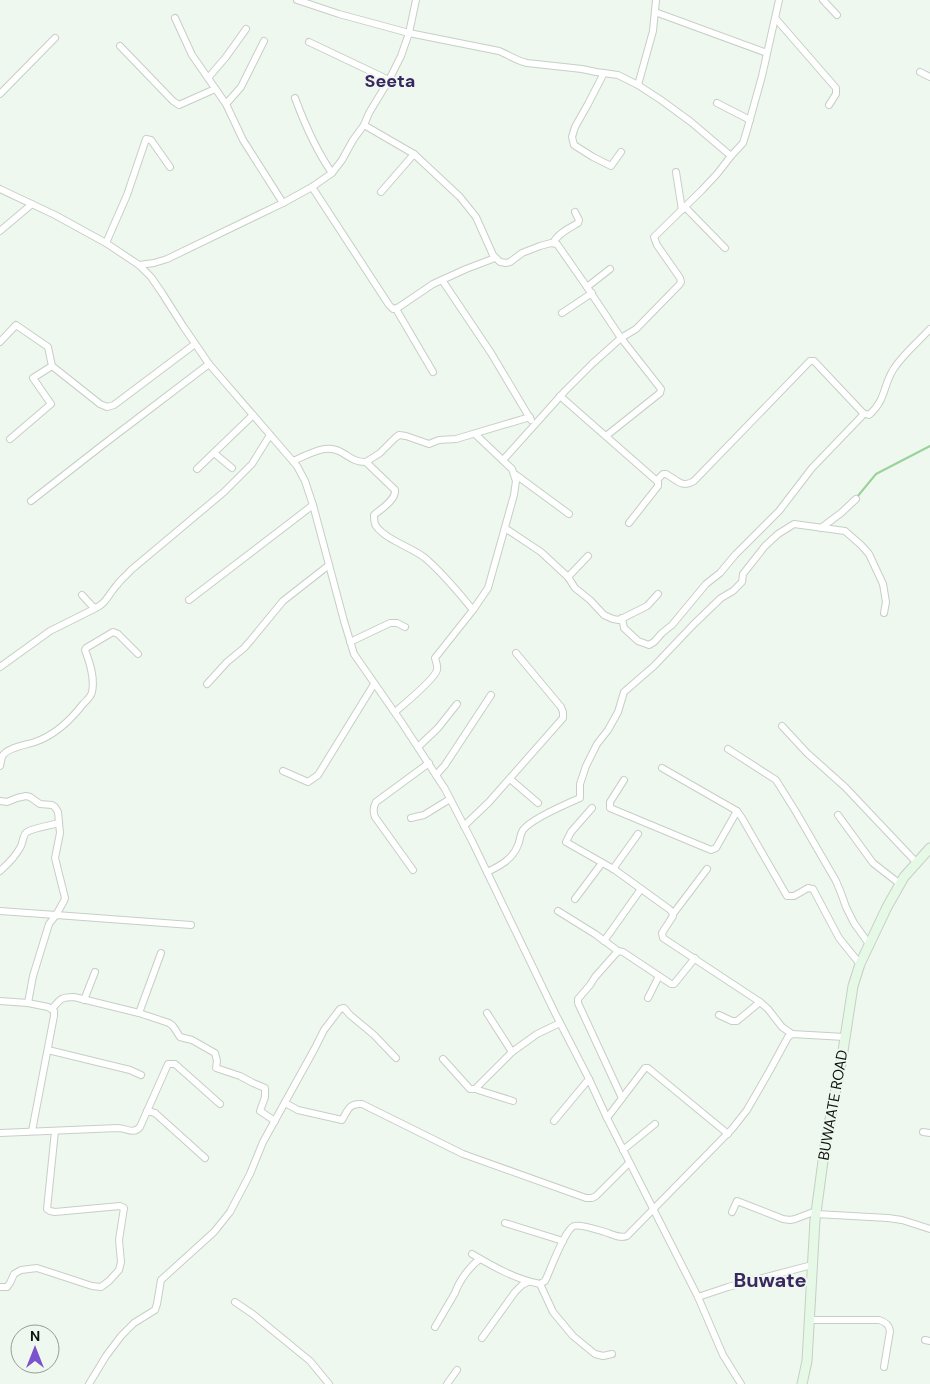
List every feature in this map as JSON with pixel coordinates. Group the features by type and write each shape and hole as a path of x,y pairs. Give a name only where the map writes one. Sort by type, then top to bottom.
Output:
{"street":[{"path":"297,0 339,14 409,33 499,51 510,55 520,62 618,75 638,85 691,122 731,156"},
{"path":"139,265 154,263 167,258 283,203 332,174 364,125 401,56 409,33 416,0"},
{"path":"638,85 652,31 656,0"},
{"path":"503,460 560,396 592,364 621,338 636,329 680,285 680,278 654,239 655,234 684,209 717,174 742,143 762,76 780,0"},
{"path":"823,0 836,15"},
{"path":"655,12 767,53"},
{"path":"176,18 192,55 226,104 243,140 283,203"},
{"path":"776,19 836,88 836,94 830,105"},
{"path":"208,78 226,58 246,29"},
{"path":"0,94 56,38"},
{"path":"226,104 242,87 264,41"},
{"path":"310,42 389,80"},
{"path":"120,46 179,105 215,89"},
{"path":"920,72 930,77"},
{"path":"604,73 575,127 572,137 574,145 611,166 621,152"},
{"path":"295,98 310,137 332,174"},
{"path":"716,102 750,120"},
{"path":"364,125 414,154 460,197 476,217 495,258 500,262 510,262 522,253 540,246 557,244 621,338 661,389 660,393 606,436"},
{"path":"106,243 127,195 146,139 154,143 170,167"},
{"path":"381,192 414,154"},
{"path":"676,172 684,209 725,248"},
{"path":"312,187 391,308 396,309 433,372"},
{"path":"0,189 106,243 139,265 162,293 209,364 302,474 313,505 350,642 359,662 418,747 450,799 629,1163 698,1297 723,1355 741,1384"},
{"path":"0,231 32,204"},
{"path":"553,243 555,238 578,223 579,220 575,212"},
{"path":"396,309 433,284 495,258"},
{"path":"587,286 610,269"},
{"path":"442,280 491,353 534,425"},
{"path":"562,313 592,293"},
{"path":"0,342 16,325 48,347 52,366 100,404 107,407 114,405 195,344"},
{"path":"657,480 660,476 666,474 681,484 690,484 694,481 809,361 814,362 863,413 871,414 883,398 895,366 930,329"},
{"path":"31,501 209,364"},
{"path":"10,440 52,404 33,378 52,366"},
{"path":"560,396 657,480 658,486 629,523"},
{"path":"622,618 624,628 638,641 649,645 654,642 672,625 706,584 720,573 735,555 779,511 812,468 863,413"},
{"path":"197,469 253,415"},
{"path":"366,462 380,453 399,435 429,444 439,440 456,439 475,434 530,417"},
{"path":"475,434 512,468 516,476 569,514"},
{"path":"0,667 50,631 102,604 117,584 138,564 236,481 252,464 270,435"},
{"path":"293,462 323,448 335,449 354,460 366,462 395,492 394,496 374,515 377,527 393,539 423,556 473,610"},
{"path":"214,453 232,468"},
{"path":"394,712 425,685 435,673 437,666 435,658 488,588 514,495 516,476"},
{"path":"821,528 856,499"},
{"path":"189,600 313,505"},
{"path":"487,872 500,866 515,854 522,831 527,826 580,798 580,784 586,766 597,744 608,730 618,712 624,692 654,666 721,598 733,591 742,582 743,574 765,546 778,534 794,524 844,531 869,554 883,584 886,602 884,613"},
{"path":"505,528 541,552 604,615 613,619 619,620 647,606 658,594"},
{"path":"568,577 588,556"},
{"path":"207,684 227,662 244,648 284,601 329,565"},
{"path":"82,595 96,608"},
{"path":"350,642 390,623 397,623 405,627"},
{"path":"0,766 2,757 15,747 36,741 64,725 91,695 92,679 86,648 113,632 118,634 138,654"},
{"path":"464,826 510,779 564,715 561,707 516,653"},
{"path":"283,771 308,782 318,775 374,684"},
{"path":"436,775 445,765 491,695"},
{"path":"418,747 438,728 457,704"},
{"path":"782,726 808,753 845,786 916,862"},
{"path":"728,749 776,780 836,881 854,923 869,944"},
{"path":"413,870 375,817 374,809 376,802 428,763"},
{"path":"662,768 737,811 787,896 794,896 808,888 813,889 840,938 860,964"},
{"path":"510,779 538,803"},
{"path":"624,780 610,802 610,808 710,850 716,848 737,811"},
{"path":"0,801 7,802 26,796 42,804 52,805 58,812 60,838 55,858 65,898 49,924 33,976 28,1003"},
{"path":"411,818 424,815 450,799"},
{"path":"592,808 571,832 566,842 613,869 641,888 673,914"},
{"path":"838,815 874,863 900,884"},
{"path":"0,871 9,864 18,852 24,836 28,832 59,823"},
{"path":"613,869 638,834"},
{"name":"BUWAATE ROAD","path":"802,1384 807,1361 816,1212 826,1140 841,1064 852,993 860,964 900,884 916,862 930,848"},
{"path":"575,899 602,862"},
{"path":"707,869 662,931 663,938 760,1002 782,1027 792,1034 845,1037"},
{"path":"604,940 641,888"},
{"path":"0,911 191,925"},
{"path":"558,911 672,984 675,984 694,958"},
{"path":"618,950 578,1001 622,1098"},
{"path":"139,1013 161,953"},
{"path":"84,1000 95,972"},
{"path":"648,998 659,976"},
{"path":"52,1009 59,1000 66,997 139,1013 169,1022 180,1037 192,1040 215,1054 216,1068 240,1076 253,1084 265,1088 265,1097 260,1111 275,1121"},
{"path":"0,1001 42,1005 52,1009 54,1012 54,1022 32,1131"},
{"path":"719,1015 732,1021 737,1021 760,1002"},
{"path":"89,1384 120,1336 134,1323 154,1310 159,1297 161,1280 214,1232 230,1212 250,1174 263,1142 316,1048 324,1030 340,1009 344,1008 396,1058"},
{"path":"487,1013 512,1052"},
{"path":"476,1089 512,1052 537,1034 560,1023"},
{"path":"472,1254 506,1274 540,1284 545,1281 568,1230 577,1226 606,1232 621,1238 627,1236 728,1134 747,1110 785,1040 792,1034"},
{"path":"48,1050 130,1070 141,1075"},
{"path":"444,1059 470,1089 476,1089 513,1101"},
{"path":"0,1133 118,1128 130,1131 136,1130 140,1127 148,1111 168,1064 175,1064 220,1104"},
{"path":"607,1118 646,1068 648,1068 728,1134"},
{"path":"554,1120 589,1079"},
{"path":"285,1103 298,1110 342,1120 351,1106 362,1104 463,1154 583,1198 593,1198 629,1163"},
{"path":"148,1111 155,1113 205,1158"},
{"path":"624,1150 655,1124"},
{"path":"0,1288 7,1287 14,1274 21,1270 37,1268 92,1286 101,1287 119,1270 121,1262 119,1240 124,1208 112,1206 55,1212 50,1212 47,1209 55,1131"},
{"path":"732,1212 737,1200 783,1219 790,1220 816,1212 902,1220 930,1229"},
{"path":"505,1223 563,1241"},
{"path":"435,1327 457,1287 480,1259"},
{"path":"698,1297 728,1287 812,1265"},
{"path":"482,1338 516,1292 522,1285 528,1282"},
{"path":"540,1284 553,1312 573,1336 595,1354 603,1356 612,1354"},
{"path":"235,1302 310,1362 329,1384"},
{"path":"809,1320 879,1320 887,1323 890,1332 884,1368"},
{"path":"446,1384 457,1370"}],"waterway":[{"path":"857,497 876,474 930,446"}],"district":[{"name":"Seeta","path":"390,81"},
{"name":"Buwate","path":"770,1280"}]}
